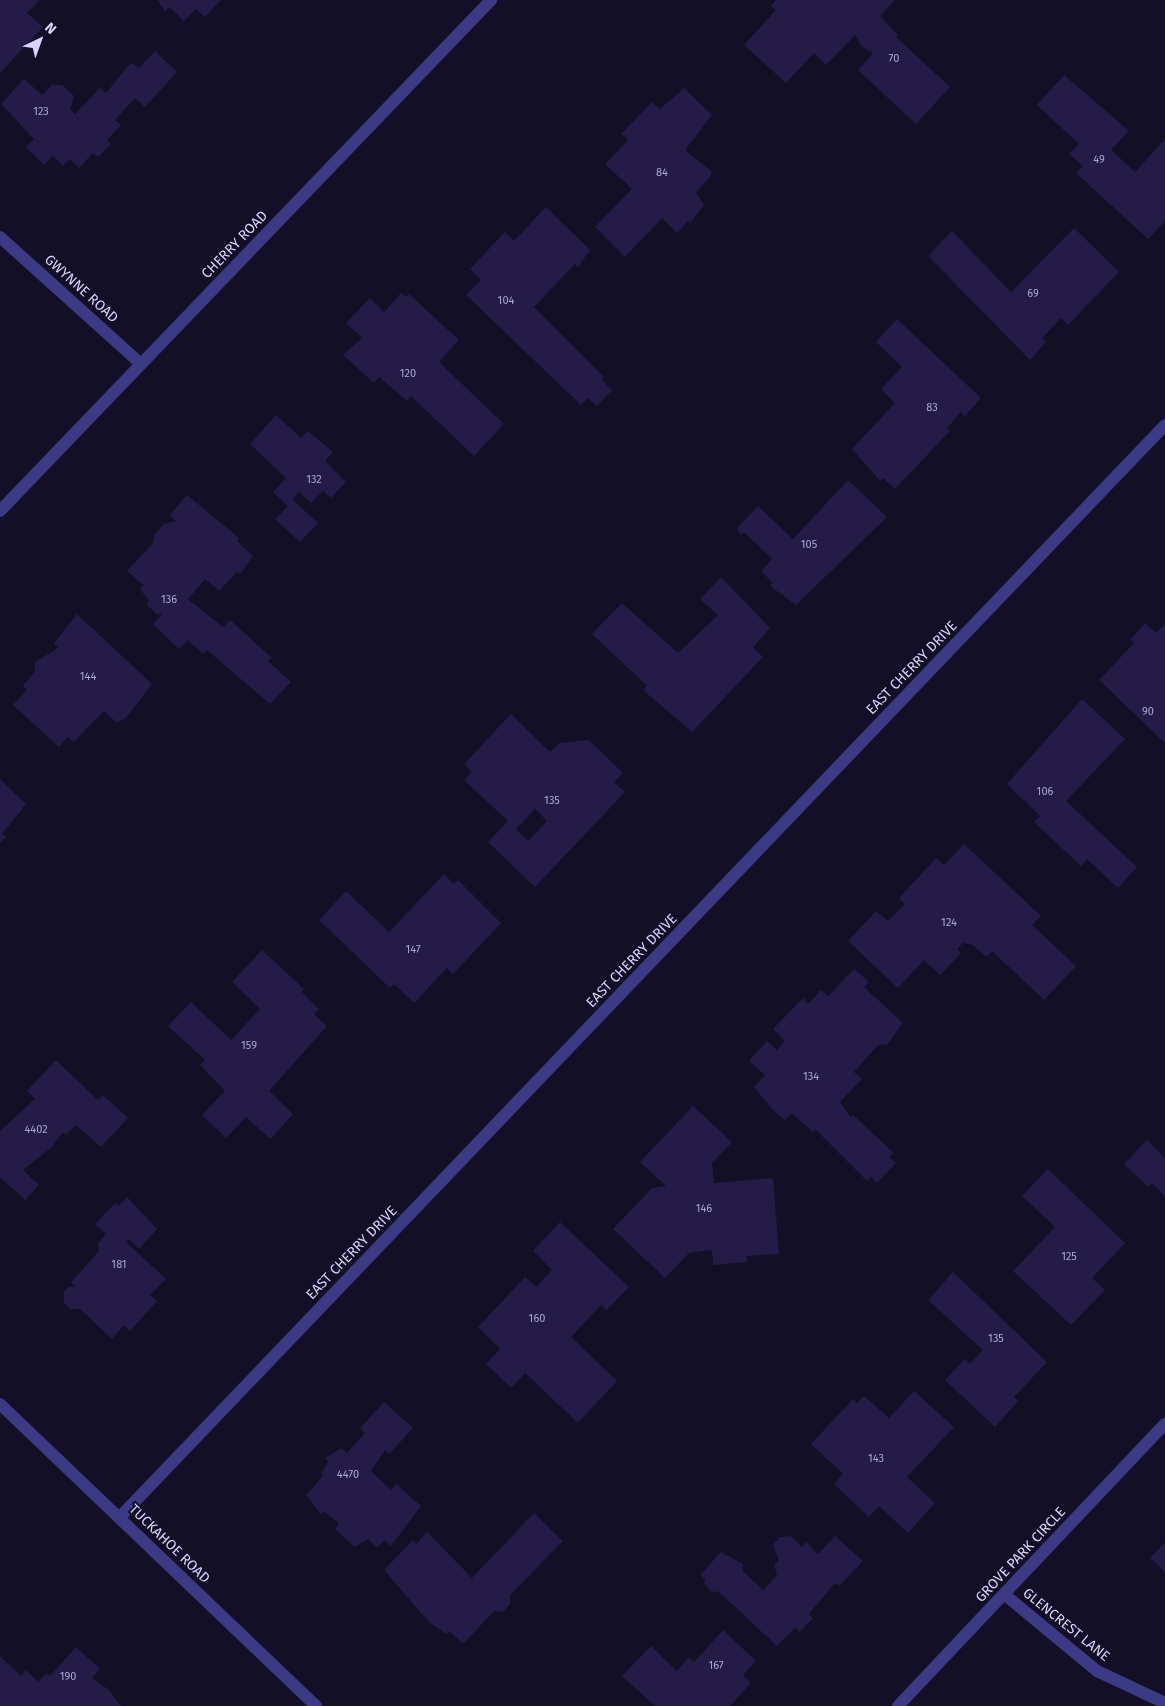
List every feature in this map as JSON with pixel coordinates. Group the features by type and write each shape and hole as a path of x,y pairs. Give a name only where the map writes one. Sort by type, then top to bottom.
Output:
{"street":[{"name":"CHERRY ROAD","path":"0,511 492,0"},
{"name":"GWYNNE ROAD","path":"0,237 141,364"},
{"name":"EAST CHERRY DRIVE","path":"120,1517 1165,425"},
{"name":"TUCKAHOE ROAD","path":"0,1404 316,1706"},
{"name":"GROVE PARK CIRCLE","path":"898,1706 1165,1424"},
{"name":"GLENCREST LANE","path":"1004,1594 1097,1671 1165,1703"}],"building":[{"path":"0,0 40,0 27,13 43,27 0,73"},
{"path":"157,0 221,0 205,17 196,9 184,21 169,7 165,11"},
{"path":"776,0 895,0 880,16 898,35 896,37 950,87 916,124 858,70 873,53 862,47 855,35 826,65 814,53 786,83 744,45 776,10 771,6"},
{"path":"155,51 177,72 145,107 135,98 115,120 121,125 107,140 111,144 98,157 93,153 79,168 70,159 63,166 53,156 44,165 26,147 34,139 1,104 24,79 42,95 52,85 62,85 74,96 70,109 75,114 100,88 106,93 129,65 133,63 139,68"},
{"path":"1064,75 1129,131 1111,150 1135,172 1165,139 1165,221 1148,239 1076,173 1083,166 1069,154 1079,144 1037,105"},
{"path":"684,88 712,115 685,150 711,171 711,176 696,192 704,205 690,223 688,221 677,233 662,218 625,257 595,227 632,189 605,164 628,140 621,134 652,102 660,109"},
{"path":"546,207 590,250 578,267 575,264 534,307 604,377 602,380 612,390 597,406 588,398 581,405 466,295 481,280 470,269 505,232 514,241"},
{"path":"1074,228 1119,272 1068,325 1061,318 1042,338 1046,342 1030,360 928,256 952,231 1011,292"},
{"path":"401,293 406,297 409,294 459,340 439,362 504,424 474,456 411,396 407,401 379,377 374,383 343,355 362,338 346,323 370,298 384,312"},
{"path":"897,319 981,398 965,416 961,412 947,428 950,431 895,489 883,478 880,481 852,449 895,403 881,389 902,367 876,342"},
{"path":"276,415 301,438 308,431 333,452 325,461 346,482 331,498 323,491 311,503 299,492 292,499 318,523 300,542 275,519 288,506 273,492 286,478 250,444"},
{"path":"848,480 887,517 796,605 770,586 773,583 761,571 772,559 744,532 741,535 737,530 738,527 758,506 793,539"},
{"path":"187,495 239,538 237,541 253,556 240,574 237,572 219,591 205,579 188,599 223,627 230,620 272,658 268,661 291,682 270,704 207,650 203,654 188,640 179,649 153,624 163,613 158,615 146,604 149,601 140,589 143,585 127,571 153,543 154,535 164,524 176,521 170,515"},
{"path":"721,577 770,628 753,647 763,657 692,732 643,690 647,686 592,634 622,603 678,653 718,615 700,599"},
{"path":"77,614 152,684 126,718 117,723 104,711 74,742 68,737 59,747 13,705 27,690 23,686 35,671 35,662 58,648 54,643"},
{"path":"1145,623 1156,633 1165,624 1165,743 1099,680 1134,643 1130,640"},
{"path":"1082,699 1125,739 1066,801 1137,867 1118,888 1087,859 1081,866 1034,822 1040,816 1007,784"},
{"path":"511,714 550,752 559,743 589,740 623,773 614,782 625,792 535,887 488,842 508,821 464,780 472,772 464,764","holes":["535,809 547,821 528,841 516,829"]},
{"path":"0,779 26,804 2,834 6,837 0,843"},
{"path":"964,844 1041,916 1032,925 1076,966 1044,1000 992,951 986,957 973,945 963,943 957,949 961,953 940,975 924,960 898,988 848,941 876,911 888,921 905,904 899,898 936,858 944,865"},
{"path":"444,874 454,884 458,880 501,923 453,974 447,968 414,1003 394,984 390,988 319,920 346,891 389,932"},
{"path":"262,950 304,989 302,992 319,1009 314,1014 327,1026 269,1091 293,1114 270,1139 246,1117 226,1138 202,1115 225,1091 200,1065 205,1060 168,1026 191,1002 231,1040 260,1009 232,982"},
{"path":"854,969 869,982 864,987 903,1023 888,1044 878,1045 854,1072 862,1079 840,1102 851,1117 853,1115 894,1153 889,1157 896,1163 877,1183 871,1177 867,1181 815,1129 813,1132 792,1113 785,1120 772,1109 754,1087 765,1075 749,1061 767,1041 777,1050 785,1041 773,1029 803,998 808,1004 821,990 828,996"},
{"path":"56,1060 98,1100 103,1095 128,1118 101,1147 76,1125 66,1135 63,1132 52,1147 23,1170 39,1185 25,1200 0,1177 0,1131 35,1099 27,1091"},
{"path":"693,1106 732,1142 712,1163 714,1183 773,1178 779,1254 746,1256 747,1262 713,1265 712,1250 689,1253 665,1278 613,1229 652,1188 666,1186 640,1162"},
{"path":"1147,1140 1165,1158 1165,1196 1152,1183 1148,1187 1124,1164"},
{"path":"1048,1169 1125,1243 1092,1278 1105,1290 1071,1325 1013,1271 1055,1227 1022,1196"},
{"path":"127,1197 157,1229 139,1249 129,1239 126,1242 166,1279 150,1295 157,1301 130,1331 124,1325 112,1339 80,1309 70,1309 64,1303 64,1292 68,1287 76,1287 71,1282 99,1251 98,1243 106,1234 95,1224 115,1203 119,1206"},
{"path":"560,1222 629,1287 607,1310 601,1305 571,1337 617,1381 578,1423 525,1373 511,1388 486,1364 500,1349 478,1327 525,1277 536,1287 552,1270 533,1251"},
{"path":"953,1272 1047,1362 1014,1397 1018,1401 995,1427 945,1380 965,1359 970,1364 983,1350 928,1300"},
{"path":"914,1391 954,1427 907,1477 935,1503 908,1533 879,1506 869,1517 834,1484 843,1474 811,1444 853,1399 857,1403 864,1396 889,1418"},
{"path":"384,1402 413,1428 389,1454 385,1450 371,1471 391,1490 396,1484 421,1506 391,1546 385,1540 377,1548 368,1539 355,1547 335,1529 339,1524 324,1511 321,1514 306,1495 323,1476 321,1474 328,1462 325,1458 341,1448 347,1453 365,1433 360,1428"},
{"path":"534,1513 563,1541 510,1595 510,1604 503,1612 494,1611 463,1644 449,1631 446,1634 429,1622 384,1570 413,1540 416,1544 427,1532 472,1578"},
{"path":"791,1536 802,1547 806,1542 818,1554 835,1536 863,1561 840,1585 834,1584 809,1614 813,1618 800,1632 795,1628 777,1646 718,1591 713,1593 704,1584 705,1579 700,1575 721,1552 743,1564 743,1571 763,1590 777,1575 774,1565 779,1560 773,1545 780,1537"},
{"path":"1165,1542 1165,1572 1150,1558"},
{"path":"723,1630 756,1661 743,1675 751,1683 730,1706 655,1706 622,1676 651,1646 677,1671 689,1657 694,1662"},
{"path":"76,1647 100,1669 92,1678 109,1690 121,1706 0,1706 0,1656 21,1676 26,1670 38,1682 46,1673 50,1676"}]}
